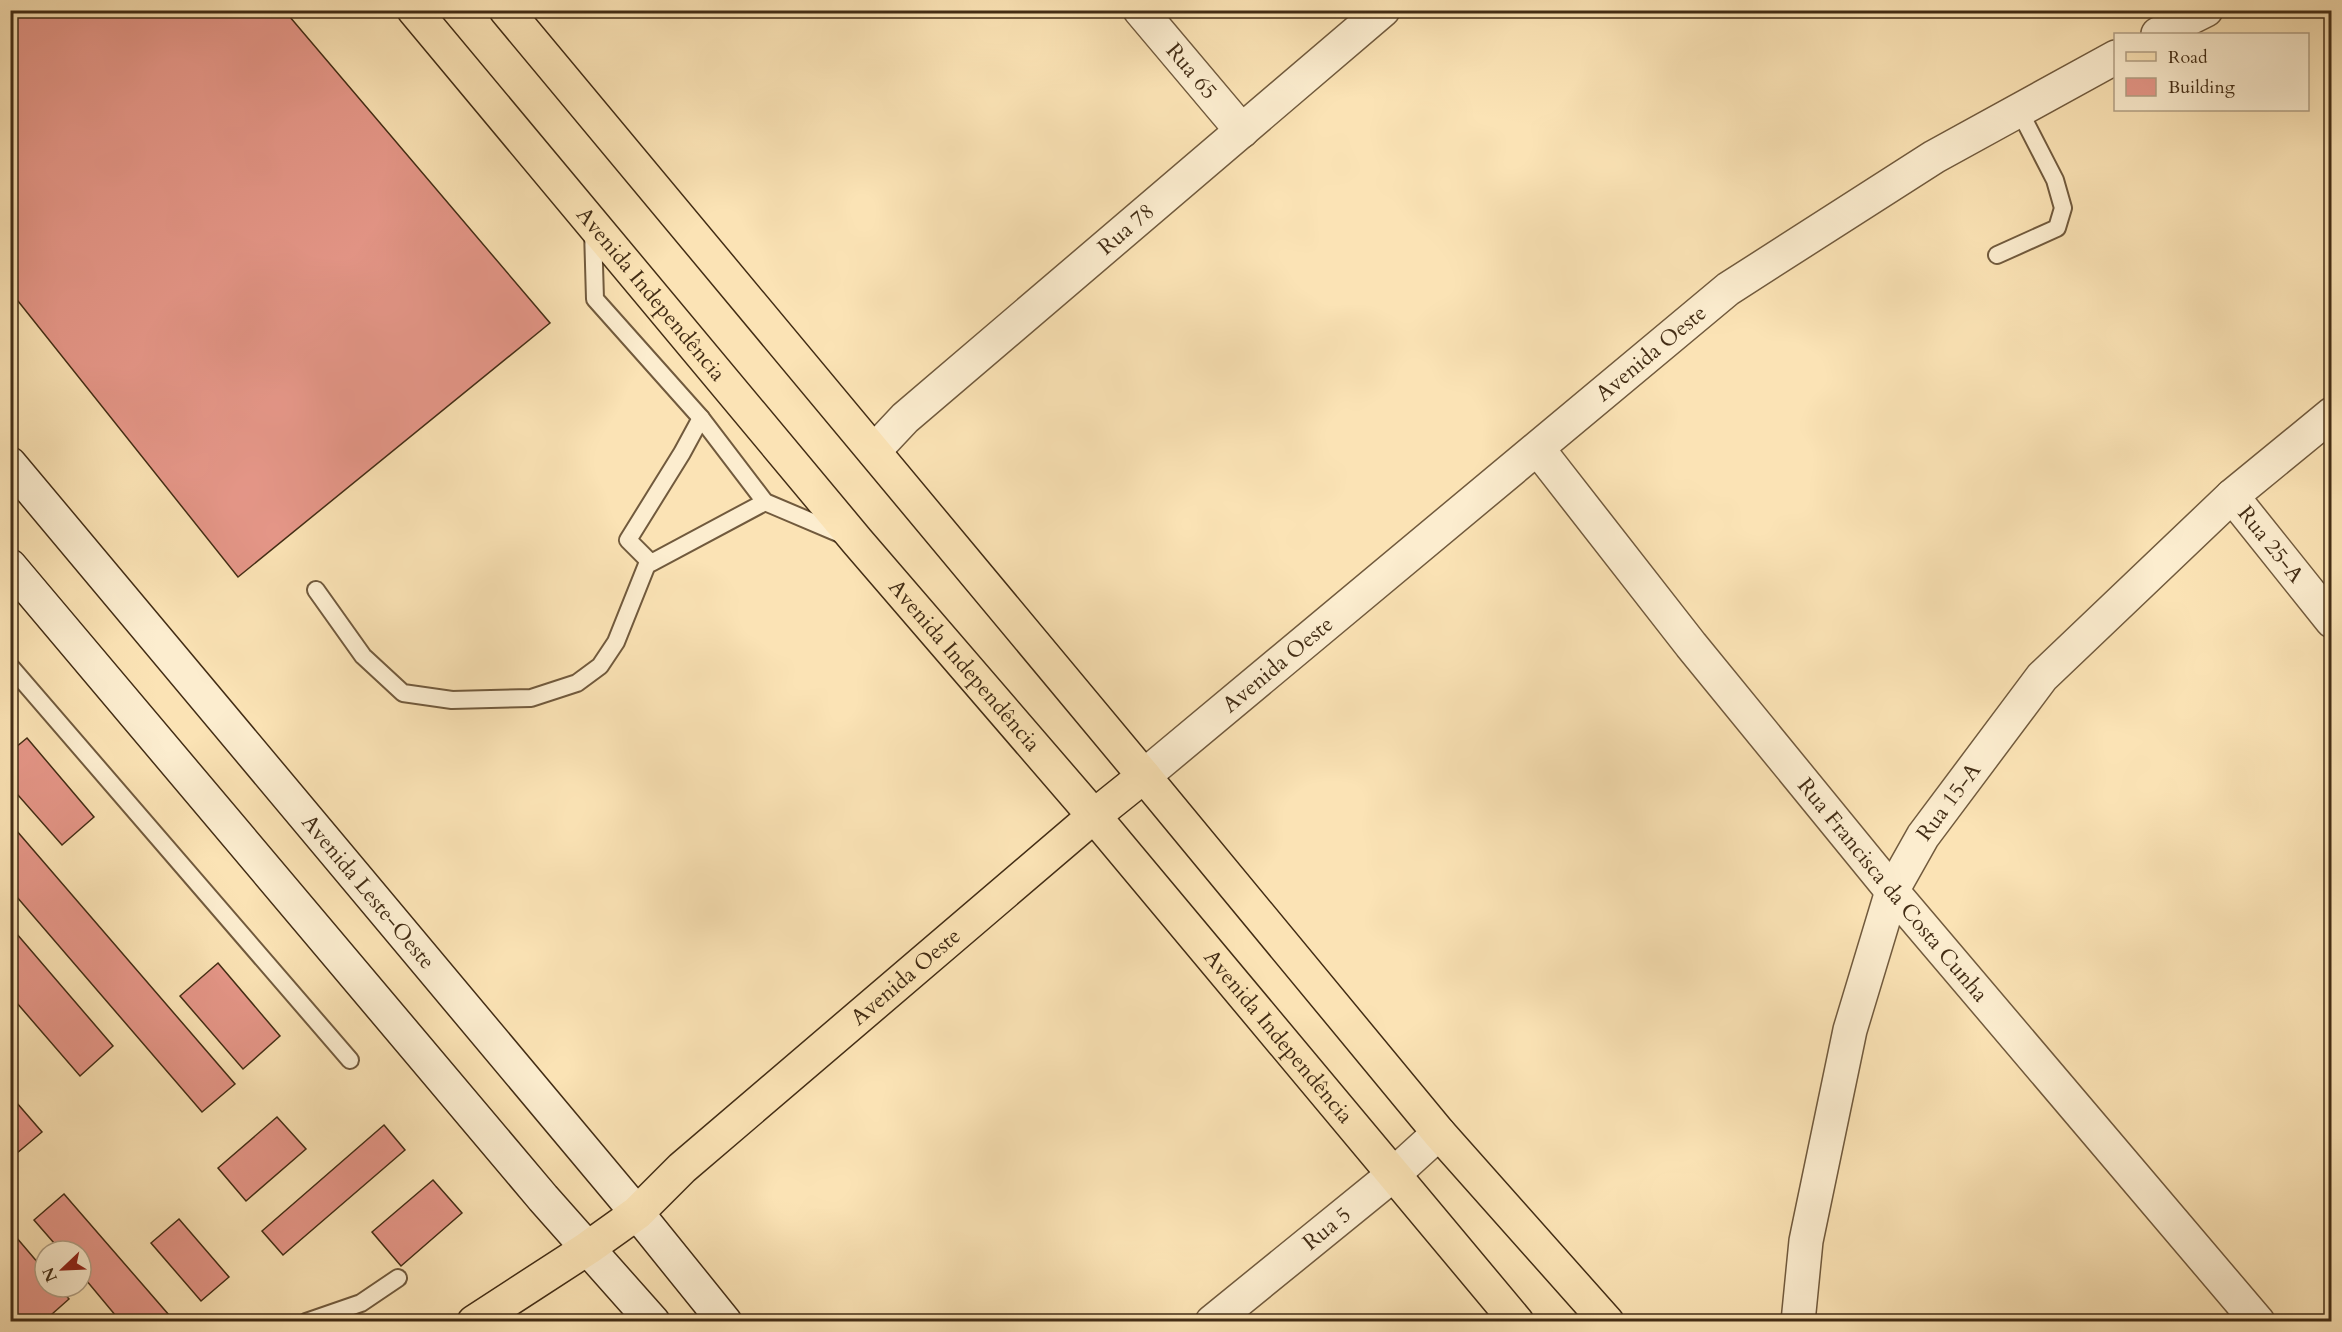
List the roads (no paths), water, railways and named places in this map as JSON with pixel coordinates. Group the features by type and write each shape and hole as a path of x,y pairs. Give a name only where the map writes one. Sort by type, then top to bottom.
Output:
{"main road":[{"name":"Avenida Independência","path":"414,10 857,541 1094,816 1517,1322"},
{"path":"506,10 1439,1133 1607,1322"},
{"name":"Avenida Oeste","path":"474,1322 588,1248 637,1213 682,1168 1094,816 1144,776"}],"street":[{"name":"Rua 65","path":"1140,10 1242,131"},
{"name":"Rua 78","path":"874,451 905,418 1383,10"},
{"path":"2160,33 2206,10"},
{"name":"Avenida Oeste","path":"1144,776 1728,289 1934,156 2114,58"},
{"name":"Rua 15-A","path":"1798,1322 1806,1241 1850,1030 1892,891 1923,836 2042,677 2232,496 2331,414"},
{"name":"Rua Francisca da Costa Cunha","path":"1538,449 1691,645 1892,891 2258,1322"},
{"name":"Avenida Leste-Oeste","path":"10,464 637,1213 725,1322"},
{"name":"Rua 25-A","path":"2232,496 2331,621"},
{"path":"10,566 535,1189 653,1322"},
{"name":"Rua 5","path":"1212,1322 1394,1174 1439,1133"}],"lane":[{"path":"1997,255 2057,228 2063,208 2055,180 2019,110"},
{"path":"592,223 595,299 701,418 765,502 857,541"},
{"path":"648,562 628,540 701,418"},
{"path":"648,562 653,562 765,502"},
{"path":"316,590 363,656 403,693 452,700 531,698 577,683 600,666 616,642 648,562"},
{"path":"10,666 350,1060"},
{"path":"306,1322 361,1303 398,1278"}]}
